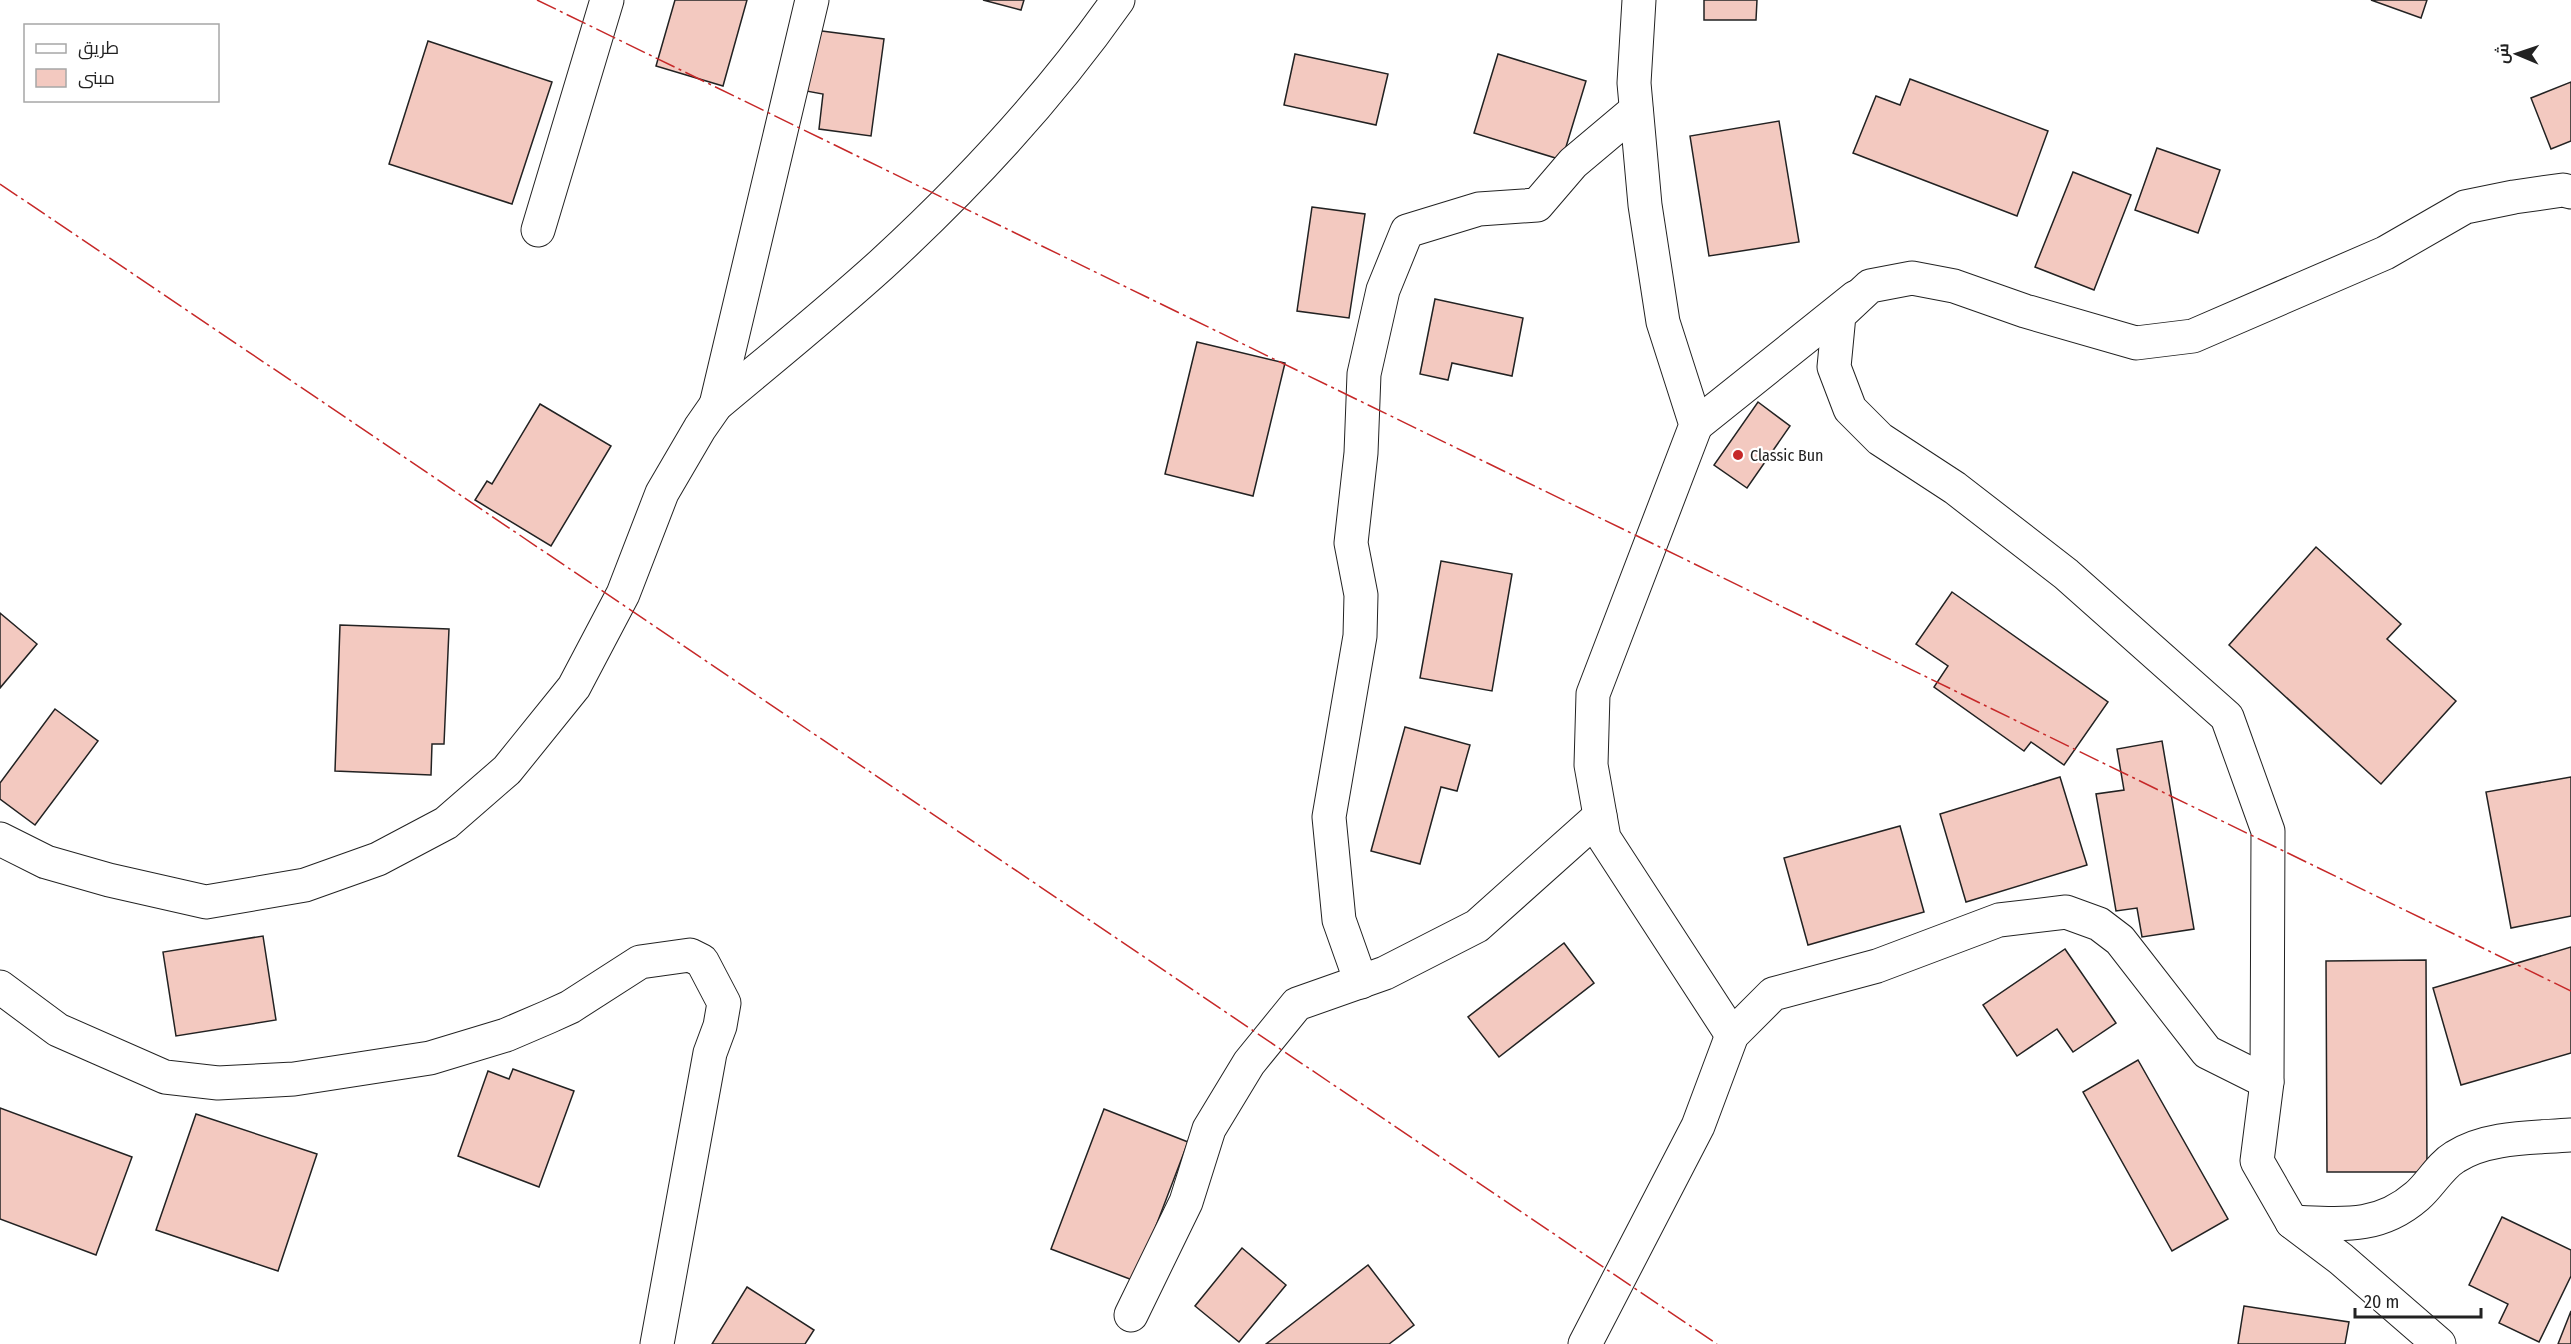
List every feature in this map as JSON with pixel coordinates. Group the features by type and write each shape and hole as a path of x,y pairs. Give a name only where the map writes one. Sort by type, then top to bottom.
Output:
{"street":[{"path":"538,230 607,0"},
{"path":"716,405 812,0"},
{"path":"0,839 46,862 109,880 206,902 305,885 378,860 446,824 507,770 574,687 623,594 662,493 699,428 716,405 882,264 961,188 1023,121 1118,0"},
{"path":"1639,0 1634,83 1645,206 1663,322 1696,425"},
{"path":"1361,982 1339,920 1329,817 1360,636 1361,595 1351,543 1361,453 1364,374 1383,290 1407,231 1479,209 1537,205 1573,163 1636,110"},
{"path":"1732,1035 1604,838 1591,765 1593,694 1696,425 1870,286 1912,278 1954,286 2025,311 2136,343 2193,336 2385,254 2466,207 2563,190 2571,192"},
{"path":"1870,286 1839,315 1834,367 1850,409 1880,439 1954,488 2066,574 2227,717 2268,831 2267,1082 2257,1161 2292,1222 2341,1259 2439,1344"},
{"path":"1131,1315 1185,1202 1209,1129 1249,1063 1297,1004 1385,973 1477,926 1600,816"},
{"path":"1586,1344 1698,1126 1732,1035 1773,994 1886,963 1999,920 2066,912 2099,924 2120,940 2207,1052 2267,1082"},
{"path":"0,987 58,1030 165,1077 218,1083 294,1079 430,1058 506,1035 570,1007 640,962 690,955 702,962 724,1003 720,1026 710,1053 657,1344"},
{"path":"2292,1222 2355,1224 2388,1216 2417,1196 2454,1157 2479,1146 2509,1140 2571,1135"}],"building":[{"path":"675,0 747,0 723,86 656,66"},
{"path":"983,0 1024,0 1021,10"},
{"path":"1704,0 1757,0 1756,20 1704,20"},
{"path":"2371,0 2427,0 2421,18"},
{"path":"814,30 884,39 871,136 819,129 823,94 806,91"},
{"path":"428,41 552,82 512,204 389,164"},
{"path":"1295,54 1388,74 1376,125 1284,105"},
{"path":"1498,54 1586,81 1562,160 1474,133"},
{"path":"1910,79 2048,131 2017,216 1853,153 1876,96 1900,105"},
{"path":"2571,82 2571,141 2551,149 2531,98"},
{"path":"1779,121 1799,242 1709,256 1690,136"},
{"path":"2157,148 2220,170 2198,233 2135,210"},
{"path":"2073,172 2131,195 2094,290 2035,267"},
{"path":"1312,207 1365,214 1349,318 1297,311"},
{"path":"1435,299 1523,318 1512,376 1452,363 1448,380 1420,374"},
{"path":"1197,342 1285,363 1253,496 1165,474"},
{"path":"1758,402 1790,426 1747,488 1714,465"},
{"path":"540,404 611,446 551,546 475,500 487,481 492,484"},
{"path":"2316,547 2401,624 2387,639 2456,701 2381,784 2229,645"},
{"path":"1441,561 1512,574 1492,691 1420,678"},
{"path":"1952,592 2108,702 2064,765 2031,742 2024,751 1934,687 1948,666 1916,644"},
{"path":"0,613 37,644 0,688"},
{"path":"340,625 449,629 444,744 432,744 431,775 335,771"},
{"path":"55,709 98,741 35,825 0,799 0,783"},
{"path":"1405,727 1470,745 1457,791 1441,787 1420,864 1371,851"},
{"path":"2162,741 2194,929 2142,937 2137,908 2116,911 2096,794 2124,790 2117,749"},
{"path":"2060,777 2087,865 1966,902 1940,814"},
{"path":"2571,777 2571,916 2511,928 2486,792"},
{"path":"1900,826 1924,912 1808,945 1784,858"},
{"path":"263,936 276,1020 176,1036 163,952"},
{"path":"1564,943 1594,983 1499,1057 1468,1017"},
{"path":"2571,947 2571,1053 2461,1085 2433,988"},
{"path":"2065,949 2116,1023 2073,1052 2057,1029 2017,1056 1983,1005"},
{"path":"2426,960 2427,1172 2327,1172 2326,961"},
{"path":"2138,1060 2228,1219 2172,1251 2083,1092"},
{"path":"513,1069 574,1091 539,1187 458,1156 488,1071 509,1079"},
{"path":"0,1108 132,1157 96,1255 0,1219"},
{"path":"1104,1109 1188,1142 1135,1281 1051,1249"},
{"path":"196,1114 317,1154 278,1271 156,1230"},
{"path":"2502,1217 2571,1250 2571,1276 2539,1342 2499,1323 2508,1304 2469,1285"},
{"path":"1242,1248 1286,1285 1239,1342 1195,1306"},
{"path":"1368,1265 1414,1325 1389,1344 1266,1344"},
{"path":"747,1287 814,1330 805,1344 712,1344"},
{"path":"2244,1306 2349,1322 2345,1344 2238,1344"},
{"path":"2571,1311 2571,1344 2558,1344"}],"power":[{"path":"537,0 2571,991"},
{"path":"0,184 1717,1344"}],"place":[{"name":"Classic Bun","path":"1738,455"}]}
